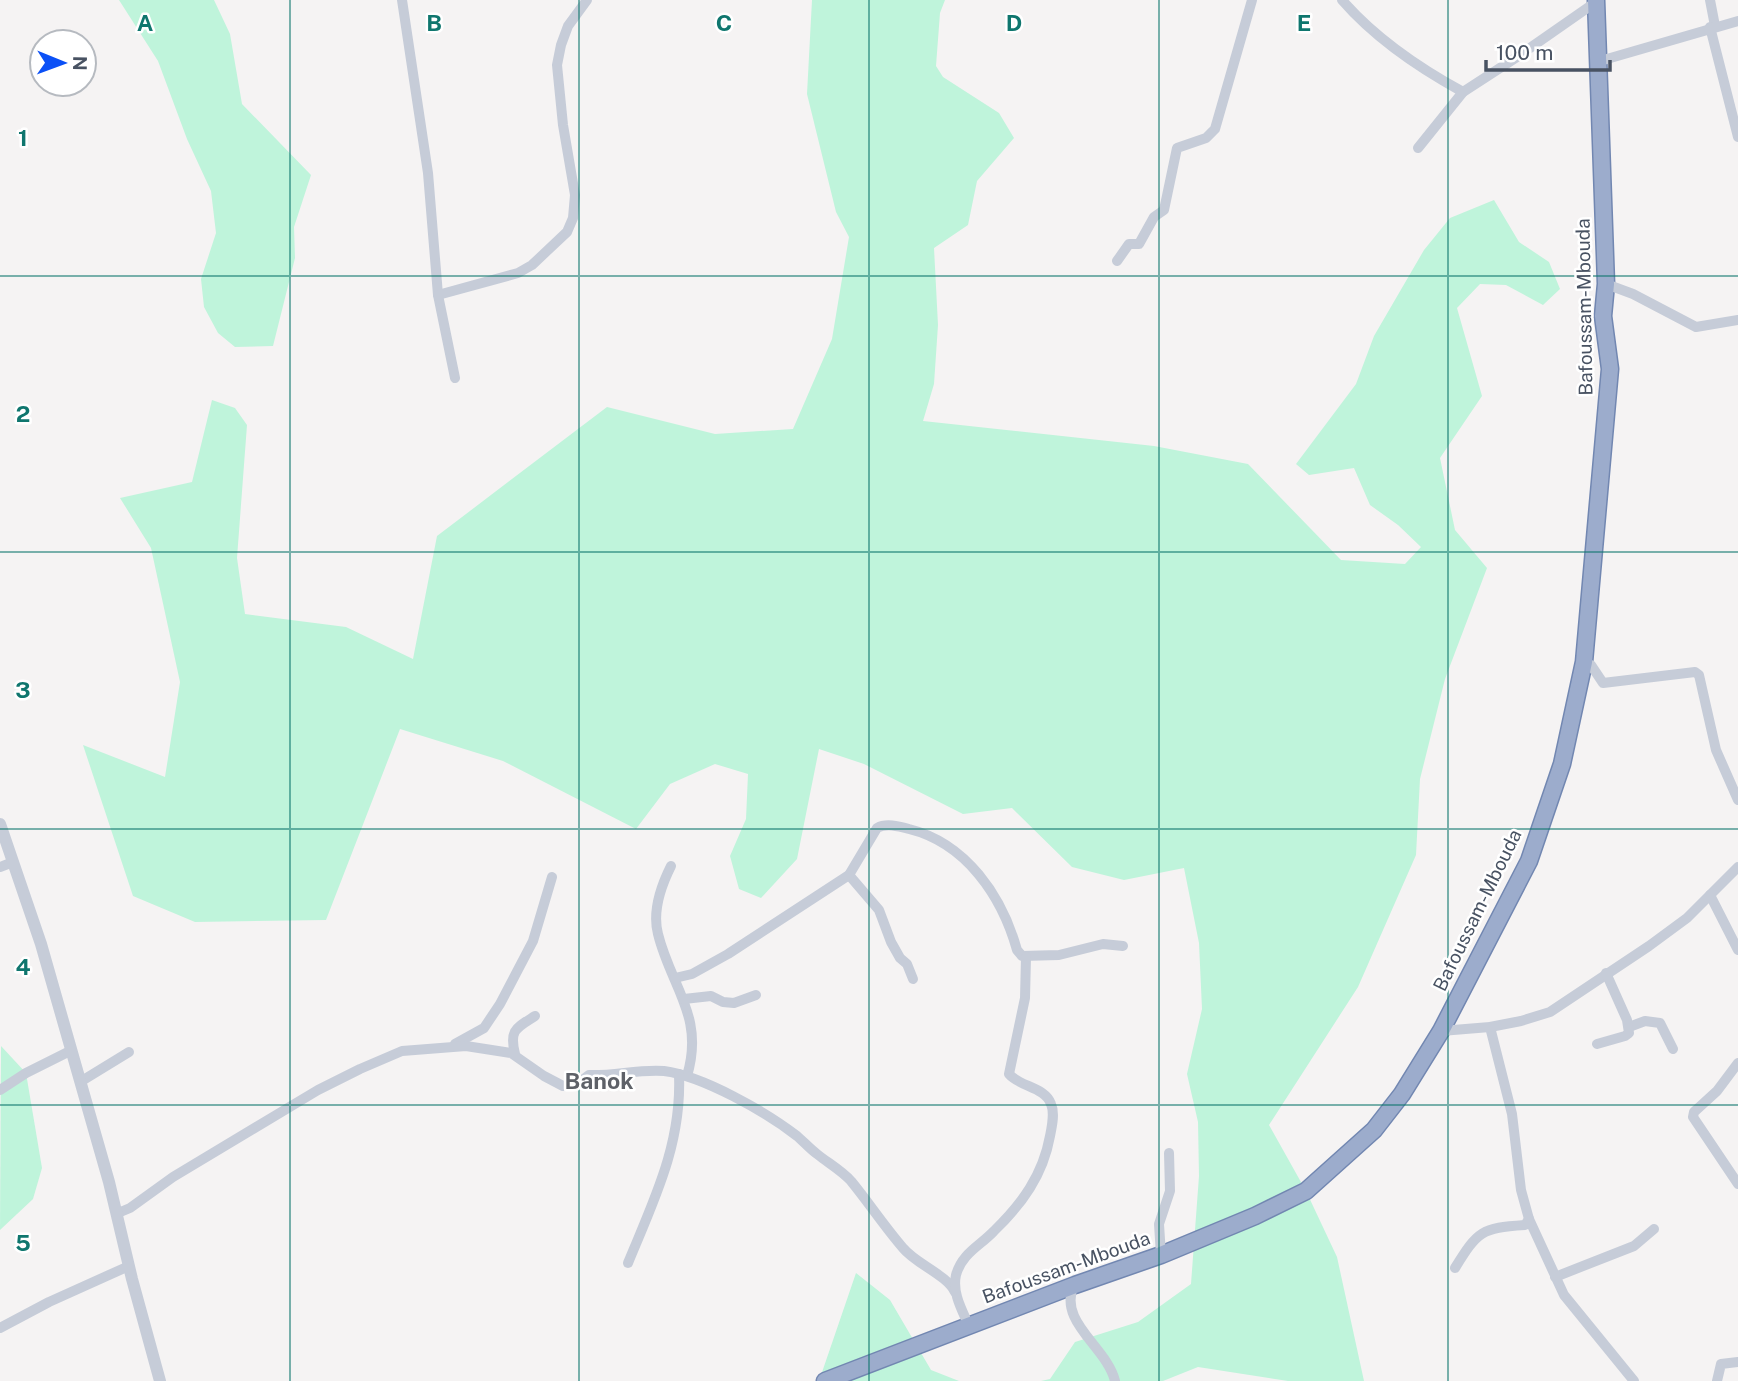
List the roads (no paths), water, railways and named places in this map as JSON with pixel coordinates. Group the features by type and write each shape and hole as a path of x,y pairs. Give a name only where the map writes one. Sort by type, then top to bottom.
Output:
{"highway":[{"name":"Bafoussam-Mbouda","path":"825,1381 1074,1284 1161,1255 1255,1216 1306,1191 1374,1130 1402,1094 1441,1031 1529,861 1562,764 1584,662 1611,369 1603,316 1606,284 1596,1"}],"street":[{"path":"402,0 428,173 438,295 455,378"},
{"path":"438,295 518,273 532,265 566,232 572,218 575,195 556,65 568,26 587,0"},
{"path":"1117,261 1129,244 1139,244 1154,217 1164,210 1177,148 1206,138 1215,129 1252,0"},
{"path":"1342,0 1420,67 1463,92"},
{"path":"1710,0 1712,27 1738,137"},
{"path":"1418,148 1463,92 1596,1"},
{"path":"1600,61 1738,20"},
{"path":"1606,284 1633,294 1696,327 1738,320"},
{"path":"1584,662 1591,665 1603,683 1695,672 1699,675 1716,750 1738,800"},
{"path":"0,824 41,944 118,1213 129,1266 160,1381"},
{"path":"675,978 692,974 729,954 849,875 880,826 924,833 948,846 970,865 1002,906 1017,950 1026,957 1059,956 1103,944 1123,946"},
{"path":"0,867 13,862"},
{"path":"628,1263 665,1175 683,1075 692,1052 690,1024 684,999 657,932 657,906 662,883 671,866"},
{"path":"1441,1031 1490,1027 1550,1012 1668,932 1738,867"},
{"path":"849,875 879,909 891,942 900,958 907,964 913,979"},
{"path":"448,1046 484,1028 500,1003 533,941 552,877"},
{"path":"1710,895 1738,950"},
{"path":"956,1292 956,1276 965,1256 993,1232 1029,1191 1040,1172 1048,1149 1053,1111 1051,1102 1009,1074 1025,998 1026,957"},
{"path":"1597,1044 1629,1033 1629,1027 1606,973"},
{"path":"684,999 711,996 723,1002 734,1003 756,995"},
{"path":"515,1054 512,1035 517,1027 535,1016"},
{"path":"1629,1027 1645,1021 1660,1023 1673,1049"},
{"path":"1490,1027 1512,1114 1521,1190 1529,1219 1564,1295 1634,1381"},
{"path":"118,1213 130,1208 267,1120 342,1077 402,1052 448,1046 482,1047 515,1054 544,1076 563,1086 581,1081 589,1075 650,1071 683,1075 738,1099 800,1139 849,1179 874,1213 887,1224 905,1251 948,1282 956,1292 969,1326"},
{"path":"0,1090 26,1073 70,1051"},
{"path":"80,1082 129,1052"},
{"path":"1738,1063 1717,1090 1694,1112 1693,1117 1738,1184"},
{"path":"1161,1255 1159,1224 1170,1191 1169,1153"},
{"path":"1455,1268 1481,1233 1495,1227 1525,1224 1529,1219"},
{"path":"1555,1277 1634,1245 1654,1229"},
{"path":"0,1328 49,1302 129,1266"},
{"path":"1074,1284 1069,1296 1073,1317 1100,1354 1115,1381"},
{"path":"1717,1381 1721,1364 1738,1362"}],"district":[{"name":"Banok","path":"599,1080"}]}
